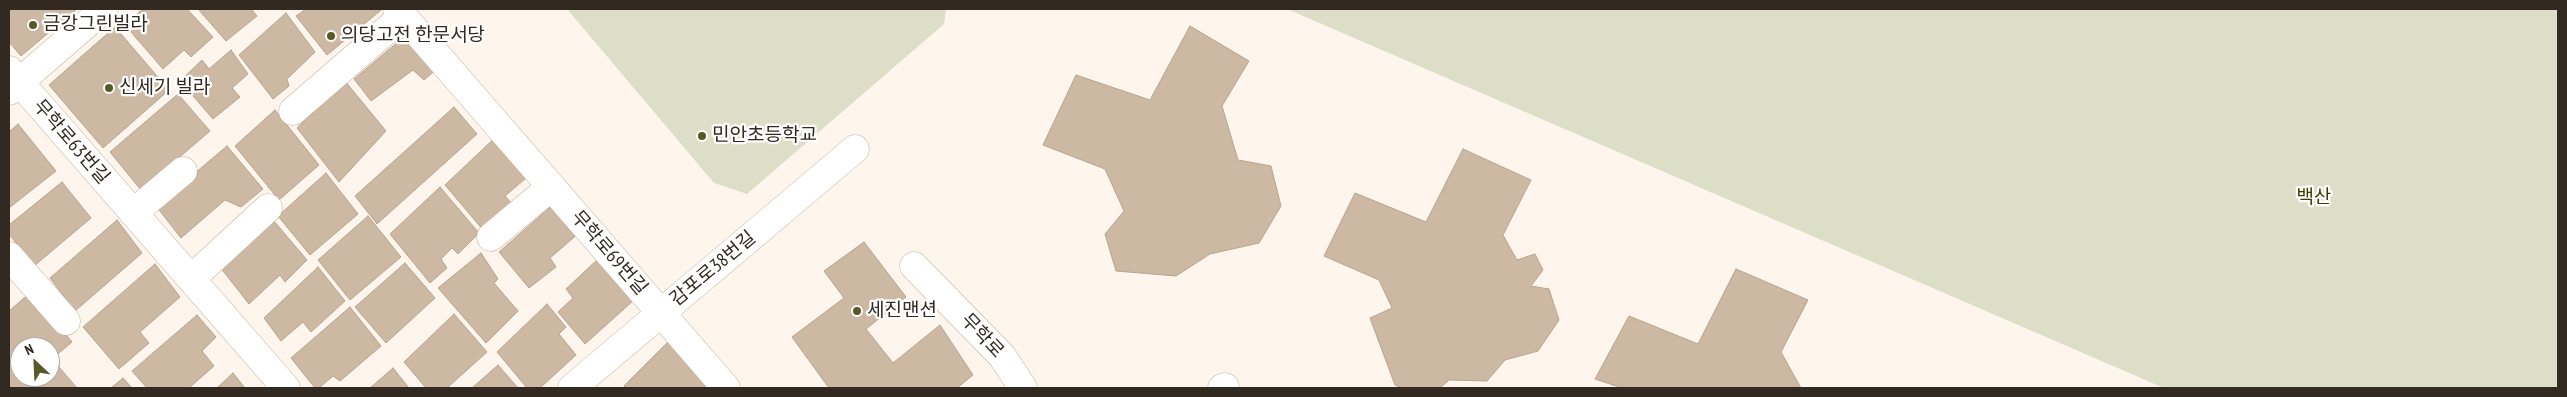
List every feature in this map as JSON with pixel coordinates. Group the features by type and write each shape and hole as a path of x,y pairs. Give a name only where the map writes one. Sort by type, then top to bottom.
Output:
{"street":[{"path":"12,81 104,9"},
{"name":"무학로69번길","path":"293,111 400,12 726,388"},
{"name":"무학로63번길","path":"12,81 133,213 286,388"},
{"name":"감포로38번길","path":"572,388 855,149"},
{"path":"133,213 183,171"},
{"path":"490,237 551,187"},
{"path":"191,279 268,208"},
{"path":"9,256 66,321"},
{"name":"무학로","path":"914,266 1002,356 1023,388"}],"green space":[{"path":"567,9 946,9 944,24 747,194 714,183"},
{"name":"백산","path":"1287,9 2558,9 2558,388 2164,388"}],"building":[{"name":"금강그린빌라","path":"9,9 77,9 21,56 9,42"},
{"path":"143,9 187,9 213,37 191,57 184,50 163,69 124,24"},
{"path":"198,9 251,9 257,16 226,41"},
{"name":"의당고전 한문서당","path":"306,9 381,10 327,55 296,16"},
{"path":"286,13 315,52 287,79 289,86 273,99 239,55"},
{"path":"1190,26 1249,61 1222,106 1238,160 1271,166 1281,206 1259,243 1210,254 1176,276 1116,271 1105,234 1124,211 1105,169 1043,145 1076,75 1150,100"},
{"name":"신세기 빌라","path":"115,27 169,90 103,148 49,85"},
{"path":"412,30 440,66 424,80 413,70 371,101 354,79"},
{"path":"231,50 248,74 232,88 240,97 213,119 180,81 202,60 209,69"},
{"path":"345,81 386,131 339,182 297,128"},
{"path":"178,94 210,131 141,190 110,152"},
{"path":"454,107 477,134 377,224 355,196"},
{"path":"275,110 319,165 279,200 235,146"},
{"path":"18,124 56,171 9,208 9,132"},
{"path":"500,133 532,173 505,196 514,206 484,231 445,185"},
{"path":"227,146 263,189 241,207 225,200 181,238 156,206"},
{"path":"1463,149 1531,180 1503,235 1517,260 1535,254 1543,270 1531,286 1549,289 1559,320 1538,351 1505,360 1487,381 1449,380 1440,388 1402,388 1395,385 1370,318 1392,308 1379,280 1324,256 1355,193 1426,222"},
{"path":"326,173 358,214 310,255 278,216"},
{"path":"62,182 91,218 34,266 9,234 9,225"},
{"path":"440,187 479,233 458,254 452,248 441,259 447,268 430,283 390,234"},
{"path":"556,202 579,233 550,258 556,267 529,288 499,252"},
{"path":"368,216 401,257 350,300 318,260"},
{"path":"117,220 142,253 75,311 50,278"},
{"path":"273,220 307,260 285,282 280,275 249,304 220,267"},
{"name":"세진맨션","path":"864,242 906,297 866,329 893,363 940,325 973,375 957,388 829,388 792,337 844,298 824,271"},
{"path":"481,253 498,279 494,283 518,311 486,343 438,288"},
{"path":"599,258 634,300 585,344 558,312 573,298 566,289"},
{"path":"405,263 435,298 386,343 355,307"},
{"path":"155,264 180,297 140,332 149,343 119,369 83,327"},
{"path":"318,267 345,301 311,332 303,322 281,341 264,318"},
{"path":"1736,269 1808,300 1781,352 1801,388 1622,388 1595,379 1629,316 1698,344"},
{"path":"31,292 72,342 60,352 60,337 10,337 10,387 60,387 60,368 77,388 9,388 9,311"},
{"path":"547,304 566,327 559,334 576,355 540,388 527,388 497,352"},
{"path":"350,307 381,346 340,381 333,376 319,388 315,388 291,358"},
{"path":"454,314 487,352 447,388 426,388 404,362"},
{"path":"197,315 216,337 202,351 214,366 189,388 147,388 132,371"},
{"path":"671,339 711,381 703,388 627,388 624,386"},
{"path":"498,365 518,388 472,388"},
{"path":"393,368 409,388 370,388"},
{"path":"233,373 245,388 217,388"},
{"path":"123,378 132,388 111,388"}],"place":[{"name":"금강그린빌라","path":"33,25"},
{"name":"의당고전 한문서당","path":"331,36"},
{"name":"신세기 빌라","path":"109,88"},
{"name":"민안초등학교","path":"702,136"},
{"name":"세진맨션","path":"857,311"}]}
